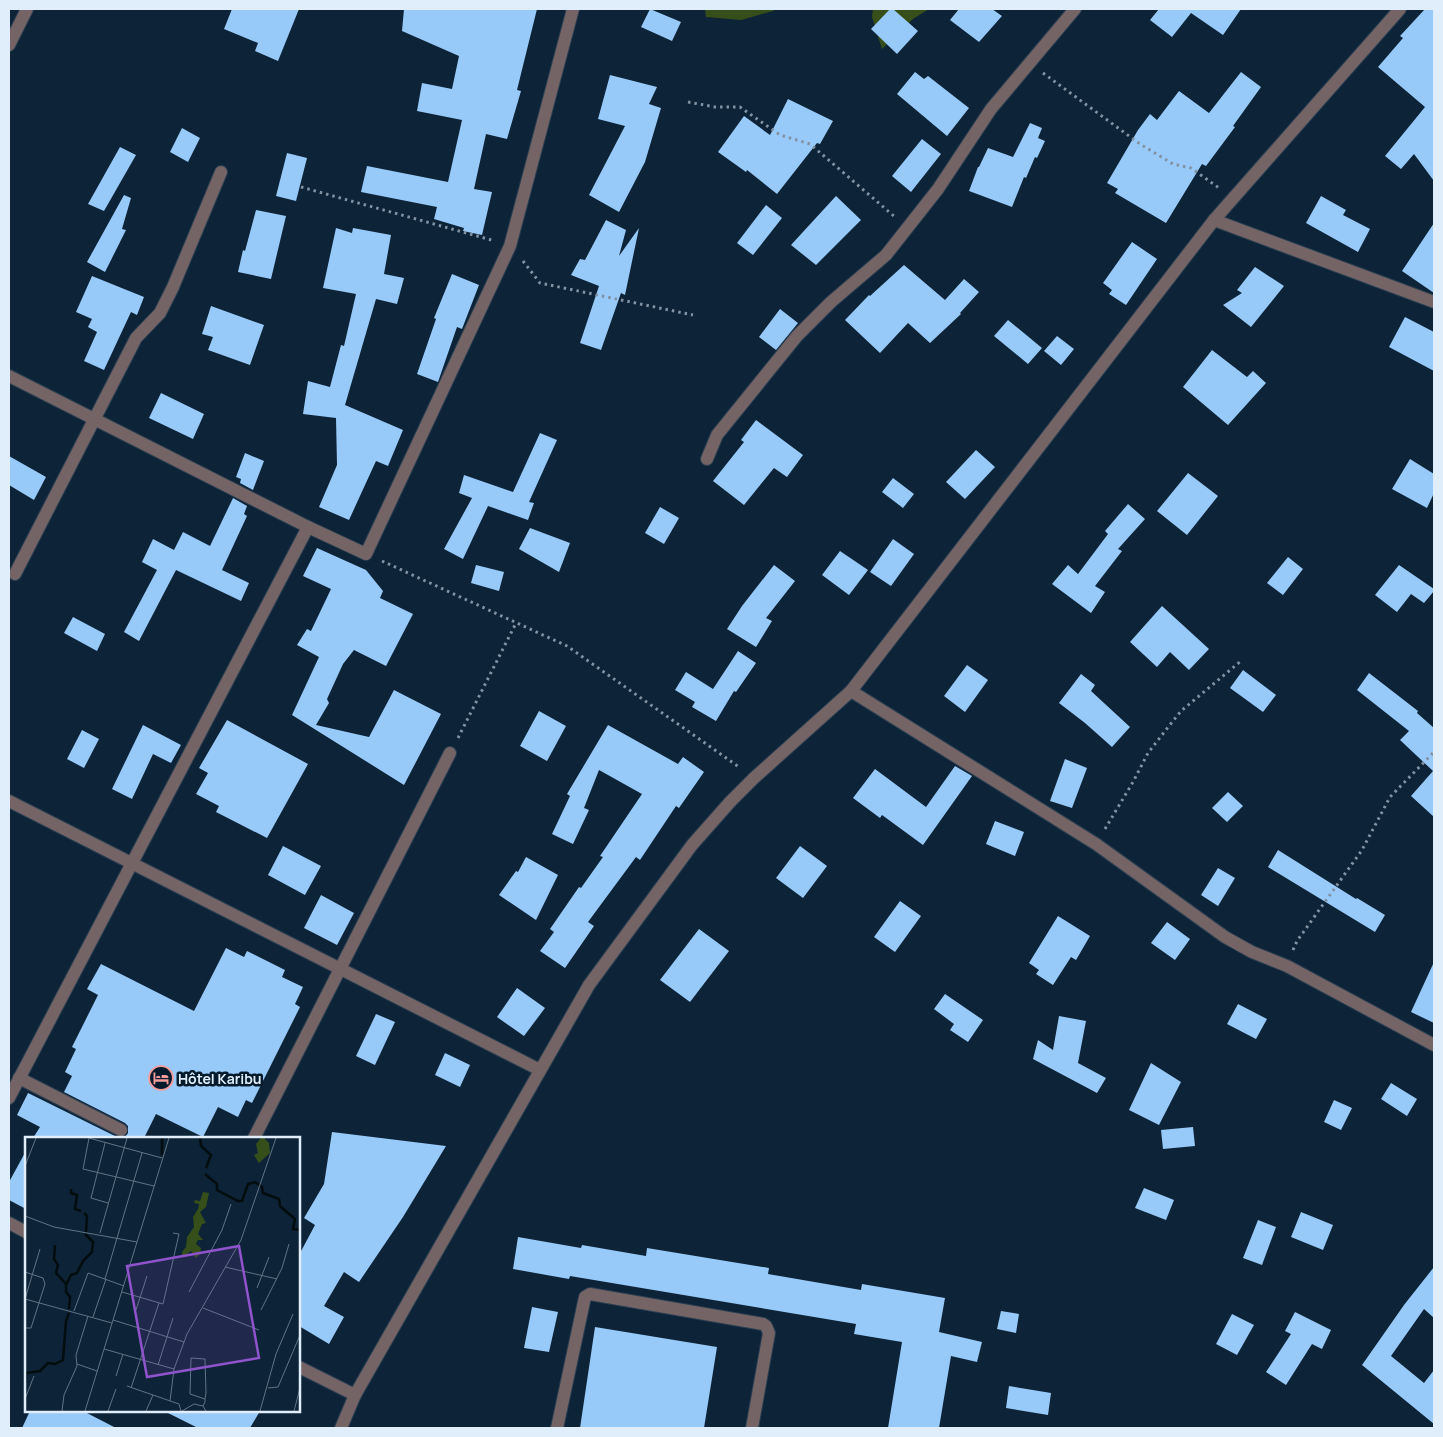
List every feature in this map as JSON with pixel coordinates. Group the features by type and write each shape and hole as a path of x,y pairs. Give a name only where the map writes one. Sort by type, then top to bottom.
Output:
{"street":[{"path":"9,45 27,9"},
{"path":"9,376 308,528 366,554 510,246 573,9"},
{"path":"707,459 717,435 797,336 831,302 886,255 938,189 991,109 1075,9"},
{"path":"341,1428 355,1395 589,985 692,845 754,778 851,691 1214,220 1400,9"},
{"path":"15,574 136,338 160,313 173,287 221,172"},
{"path":"1214,220 1434,302"},
{"path":"9,1098 308,528"},
{"path":"851,691 1096,844 1225,937 1252,952 1287,966 1434,1045"},
{"path":"255,1137 450,753"},
{"path":"9,801 540,1070"},
{"path":"19,1078 121,1130"},
{"path":"9,1223 25,1231"},
{"path":"557,1428 585,1297 590,1294 766,1326 769,1333 752,1428"},
{"path":"300,1368 355,1395"}],"path":[{"path":"1030,64 1140,144 1173,164 1191,168 1233,198"},
{"path":"688,102 715,107 740,107 780,135 810,144 908,227"},
{"path":"366,554 567,646 754,778"},
{"path":"450,753 516,623"},
{"path":"1096,844 1148,753 1181,711 1241,660"},
{"path":"1287,966 1296,941 1362,850 1390,798 1434,752"}],"green space":[{"path":"705,9 776,9 741,20 706,17"},
{"path":"873,9 929,9 913,19 882,49 872,17"}],"building":[{"path":"232,9 299,9 278,61 255,51 258,43 224,29"},
{"path":"404,9 537,9 517,90 521,91 507,139 486,134 474,189 492,192 482,235 463,231 464,228 434,219 437,207 361,192 367,166 448,182 462,120 417,111 422,83 452,89 459,56 402,31"},
{"path":"650,9 681,22 672,41 641,27"},
{"path":"890,9 893,9 918,31 897,54 871,29"},
{"path":"959,9 992,9 1002,16 979,42 950,20"},
{"path":"1159,9 1241,9 1223,35 1191,13 1172,37 1150,20"},
{"path":"1425,9 1434,9 1434,181 1414,154 1401,169 1385,156 1425,107 1378,67 1403,38 1400,36"},
{"path":"915,72 924,79 928,76 969,108 947,136 897,94"},
{"path":"1241,72 1261,87 1233,126 1235,127 1206,166 1202,164 1166,223 1115,193 1118,189 1107,183 1138,130 1150,114 1157,120 1179,91 1209,113"},
{"path":"610,75 657,87 649,104 661,108 645,162 619,212 589,195 625,126 598,119"},
{"path":"788,99 833,121 820,144 817,143 777,194 747,170 746,172 718,152 744,116 770,135"},
{"path":"1030,123 1042,128 1038,138 1045,141 1037,158 1035,157 1026,178 1024,177 1012,207 969,191 988,148 1013,157"},
{"path":"182,128 200,138 188,162 170,152"},
{"path":"922,139 941,154 911,192 892,176"},
{"path":"120,147 136,155 104,211 88,204"},
{"path":"287,153 307,158 296,201 276,196"},
{"path":"124,195 131,198 122,229 126,230 105,272 87,262"},
{"path":"836,196 861,220 816,265 791,245"},
{"path":"1321,196 1346,210 1343,215 1370,229 1358,252 1306,223"},
{"path":"766,205 782,218 753,255 737,243"},
{"path":"256,210 286,216 271,279 238,272"},
{"path":"606,220 626,230 619,256 639,228 625,295 621,293 601,350 580,343 599,286 571,275 580,259 585,260"},
{"path":"1434,223 1434,293 1402,271"},
{"path":"336,228 352,233 353,228 391,235 384,274 404,278 397,304 376,299 345,405 403,430 388,466 376,461 349,520 319,507 337,465 336,418 303,414 308,381 330,387 341,345 344,346 356,294 323,288"},
{"path":"1132,242 1157,259 1126,305 1109,294 1112,290 1103,283"},
{"path":"904,265 945,300 964,279 979,292 961,314 930,343 908,323 880,353 845,320 869,295"},
{"path":"1255,267 1284,286 1251,327 1223,305 1242,293 1237,290"},
{"path":"452,274 479,285 462,329 457,327 438,382 417,374 436,319 434,318"},
{"path":"92,276 144,297 137,315 131,312 104,370 84,361 97,332 88,327 92,319 76,312"},
{"path":"211,306 264,325 250,365 208,350 213,337 202,334"},
{"path":"780,309 798,323 776,350 759,337"},
{"path":"1405,317 1434,332 1434,371 1389,347"},
{"path":"1008,320 1042,348 1028,364 994,336"},
{"path":"1057,336 1074,349 1061,365 1044,351"},
{"path":"1212,350 1247,377 1253,371 1266,383 1228,425 1183,387"},
{"path":"161,393 204,414 193,439 149,418"},
{"path":"756,420 803,455 787,477 774,468 744,505 713,481 744,442 741,440"},
{"path":"540,433 557,440 529,502 534,503 528,520 488,506 463,559 444,549 472,498 459,493 464,475 513,492"},
{"path":"976,450 995,467 965,499 946,482"},
{"path":"245,453 264,461 253,490 240,483 241,479 236,477"},
{"path":"9,456 46,477 34,500 9,485"},
{"path":"1410,459 1434,474 1434,493 1427,508 1392,489"},
{"path":"1188,473 1218,496 1187,535 1157,511"},
{"path":"893,478 914,494 903,508 882,492"},
{"path":"233,498 247,506 244,514 247,516 222,570 249,583 241,601 176,570 139,641 124,632 157,570 142,562 153,539 174,550 183,532 210,546"},
{"path":"1128,504 1145,519 1118,549 1122,551 1095,586 1105,592 1091,613 1052,584 1068,565 1078,574 1108,534 1105,531"},
{"path":"660,507 679,518 664,544 645,533"},
{"path":"530,528 570,543 559,572 519,549"},
{"path":"893,539 914,554 891,586 870,572"},
{"path":"317,548 366,570 383,591 380,598 413,614 386,666 354,650 343,664 327,699 329,703 316,725 369,737 394,690 441,714 404,785 292,715 319,657 297,645 307,629 311,631 331,589 303,576"},
{"path":"840,551 868,570 849,595 822,575"},
{"path":"1288,557 1303,569 1283,595 1267,583"},
{"path":"476,565 504,572 499,591 471,583"},
{"path":"774,565 795,581 766,618 772,621 756,647 727,629 742,606"},
{"path":"1399,565 1434,589 1434,591 1424,603 1411,594 1397,612 1375,595"},
{"path":"1162,606 1209,649 1189,670 1170,652 1157,667 1130,642"},
{"path":"73,617 105,634 97,651 64,633"},
{"path":"738,651 756,663 736,692 734,691 716,721 692,707 695,702 675,690 686,672 713,689"},
{"path":"967,665 988,680 965,712 944,696"},
{"path":"1243,670 1276,695 1263,712 1230,688"},
{"path":"1369,673 1418,711 1417,713 1434,728 1434,817 1411,796 1433,771 1400,740 1409,731 1357,690"},
{"path":"1081,674 1095,685 1091,691 1130,727 1112,747 1059,703"},
{"path":"539,711 566,726 547,761 520,746"},
{"path":"227,720 308,764 267,838 216,812 219,806 196,794 208,773 199,768"},
{"path":"143,725 181,745 171,763 153,754 132,799 112,789"},
{"path":"608,725 678,764 683,757 704,772 679,808 676,806 640,860 636,857 588,922 594,926 565,968 540,951 554,932 550,929 579,887 581,888 603,857 600,856 642,794 599,770 584,808 589,810 573,844 552,834 570,796 567,794"},
{"path":"82,730 99,739 84,768 67,759"},
{"path":"1065,759 1087,768 1072,808 1050,801"},
{"path":"955,766 972,776 923,845 882,815 880,818 853,798 875,769 926,807"},
{"path":"1228,792 1243,806 1227,822 1212,808"},
{"path":"995,821 1024,832 1015,856 986,844"},
{"path":"283,846 321,866 305,895 268,875"},
{"path":"800,846 827,866 803,898 776,878"},
{"path":"1278,850 1385,915 1375,932 1268,867"},
{"path":"526,857 558,875 536,920 499,895 516,871 518,872"},
{"path":"1218,868 1235,878 1218,906 1201,895"},
{"path":"321,895 354,913 337,945 304,928"},
{"path":"900,901 921,916 895,952 874,937"},
{"path":"1058,916 1090,936 1076,960 1071,957 1053,985 1036,974 1039,970 1029,963"},
{"path":"1167,922 1190,939 1175,960 1151,943"},
{"path":"699,929 729,951 690,1002 660,980"},
{"path":"226,948 244,957 247,951 285,970 282,977 303,987 295,1004 300,1007 252,1103 246,1100 238,1117 218,1107 203,1137 156,1114 144,1137 125,1137 128,1133 128,1126 125,1123 64,1092 72,1076 65,1072 76,1049 72,1047 98,995 87,989 101,964 194,1011"},
{"path":"1434,962 1434,1023 1411,1012"},
{"path":"517,988 545,1008 524,1036 497,1017"},
{"path":"945,994 983,1020 968,1042 950,1030 954,1024 934,1009"},
{"path":"1238,1004 1267,1019 1256,1039 1227,1024"},
{"path":"376,1014 395,1022 375,1065 356,1056"},
{"path":"1059,1016 1086,1021 1078,1063 1106,1078 1097,1093 1033,1059 1038,1040 1053,1050"},
{"path":"445,1053 470,1065 460,1087 435,1075"},
{"path":"1151,1063 1181,1082 1159,1125 1129,1110"},
{"path":"1391,1083 1417,1099 1407,1116 1381,1099"},
{"path":"28,1093 117,1137 34,1137 40,1127 17,1115"},
{"path":"1334,1100 1352,1108 1341,1130 1324,1122"},
{"path":"1193,1127 1195,1146 1163,1149 1161,1130"},
{"path":"332,1132 446,1146 403,1217 359,1282 344,1272 324,1306 344,1317 329,1344 300,1327 300,1253 315,1225 304,1218 324,1184"},
{"path":"25,1153 25,1208 9,1200 9,1182"},
{"path":"1144,1188 1174,1200 1166,1220 1135,1208"},
{"path":"1301,1212 1333,1225 1323,1250 1291,1237"},
{"path":"1258,1220 1276,1227 1262,1265 1243,1258"},
{"path":"518,1237 581,1248 582,1245 646,1256 647,1248 769,1268 768,1274 861,1290 862,1284 945,1298 939,1332 982,1342 977,1362 951,1356 939,1428 888,1428 902,1342 854,1334 856,1324 570,1276 569,1279 513,1269"},
{"path":"1434,1267 1434,1318 1424,1309 1391,1356 1424,1383 1434,1370 1434,1424 1362,1365 1404,1305"},
{"path":"532,1307 558,1312 549,1352 524,1348"},
{"path":"1001,1311 1019,1314 1016,1333 997,1329"},
{"path":"1295,1312 1331,1330 1322,1349 1312,1344 1286,1385 1266,1372 1291,1334 1285,1331"},
{"path":"1232,1314 1254,1325 1237,1355 1216,1344"},
{"path":"595,1327 717,1347 704,1428 580,1428"},
{"path":"1009,1386 1051,1393 1048,1415 1006,1408"},
{"path":"30,1412 85,1412 116,1428 22,1428"},
{"path":"166,1412 259,1412 250,1428 198,1428"}],"place":[{"name":"Hôtel Karibu","path":"161,1078"}]}
